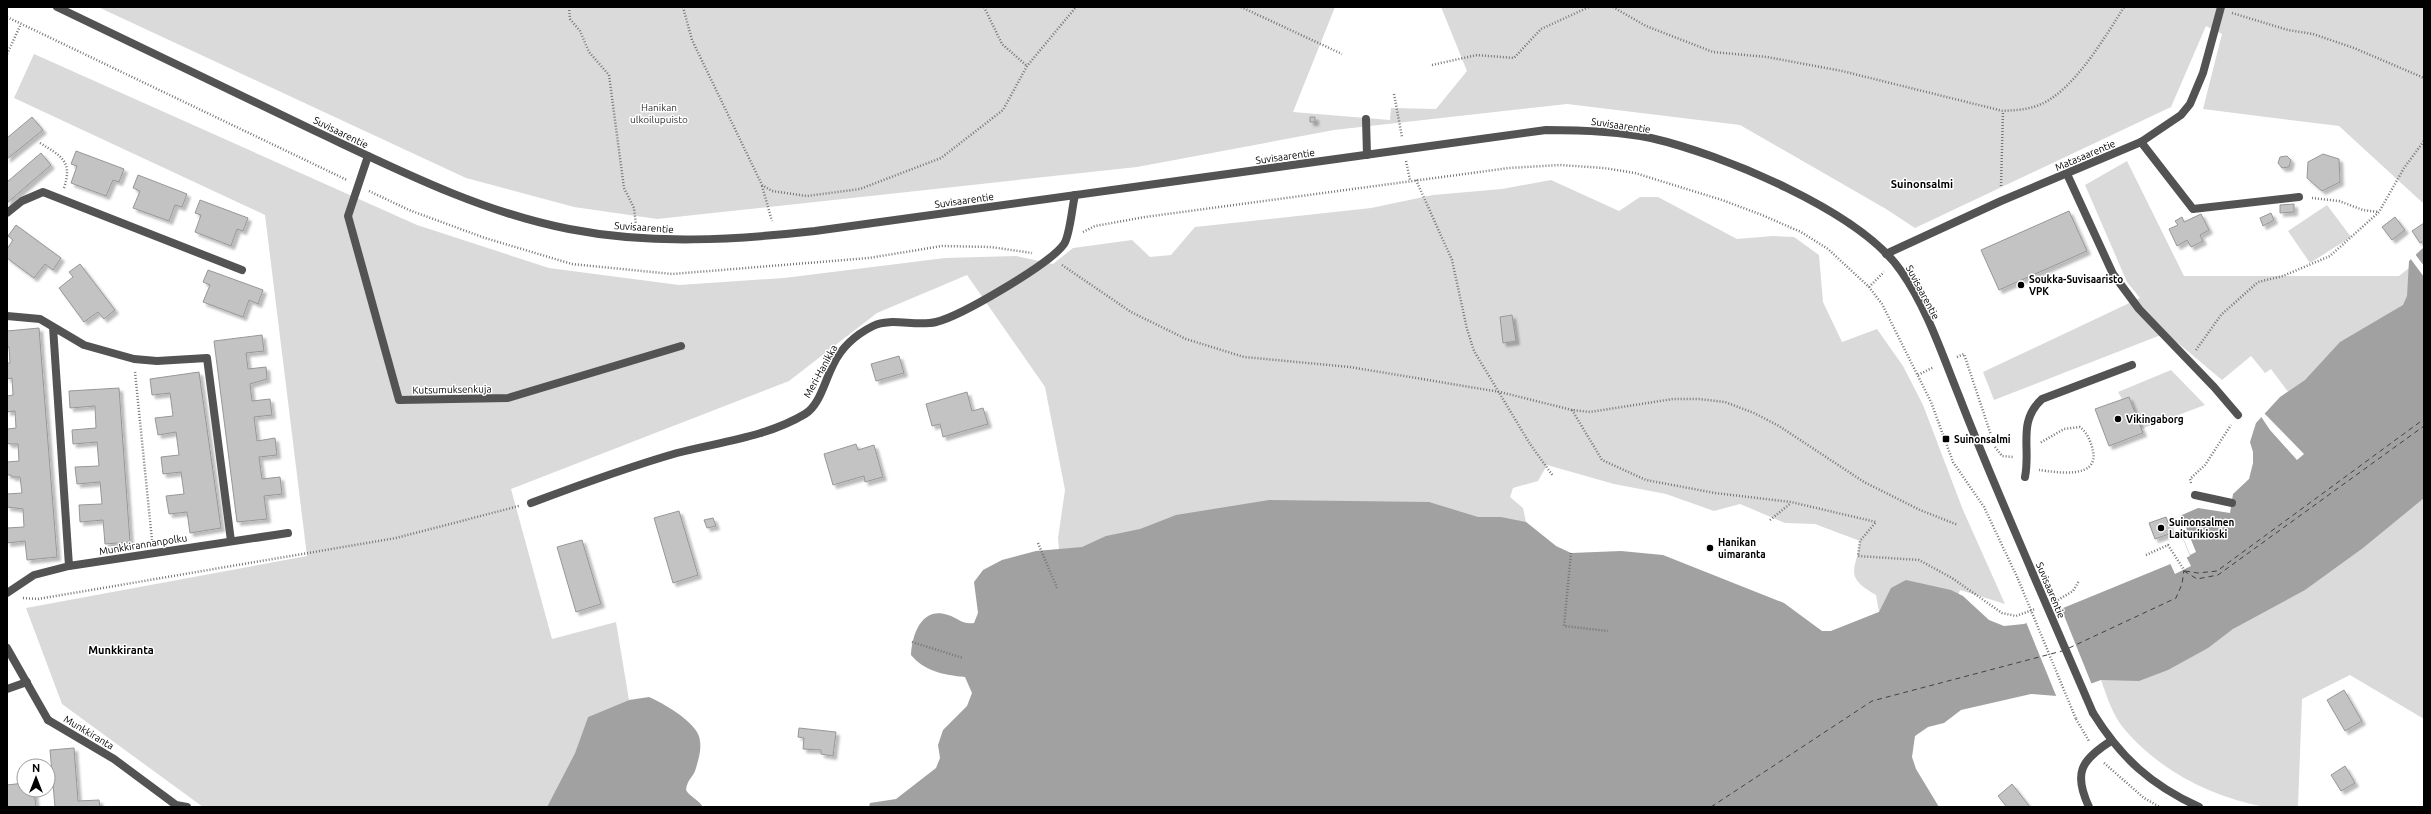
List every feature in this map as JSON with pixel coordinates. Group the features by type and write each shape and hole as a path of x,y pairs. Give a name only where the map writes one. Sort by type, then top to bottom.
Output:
{"street":[{"name":"Suvisaarentie","path":"57,7 368,156 462,196 534,220 568,229 638,238 693,240 776,235 1546,130 1601,130 1652,138 1726,163 1817,203 1834,213 1894,262 1912,292 1946,362 2033,574 2093,713 2111,741 2135,767 2157,784 2199,807"},
{"name":"Matasaarentie","path":"1886,254 2001,201 2141,142 2181,115 2190,104 2203,72 2221,8"},
{"path":"1366,119 1367,155"},
{"path":"2141,142 2193,209 2299,197"},
{"name":"Kutsumuksenkuja","path":"368,156 348,216 399,400 508,398 681,346"},
{"path":"2067,174 2113,274 2139,309 2214,387 2238,415"},
{"path":"7,213 22,200 43,192 242,270"},
{"path":"1064,244 1075,195"},
{"name":"Meri-Hanikka","path":"531,503 677,453 762,432 806,414 816,401 833,363 848,342 874,326 885,323 936,322 975,306 1051,256 1064,244"},
{"path":"7,316 40,320 84,345 134,359 157,361 207,358 231,541"},
{"path":"53,327 69,566"},
{"path":"2025,477 2028,454 2026,428 2031,409 2042,400 2132,365"},
{"path":"2195,495 2232,504"},
{"name":"Munkkirannanpolku","path":"11,595 34,575 69,566 288,533"},
{"name":"Munkkiranta","path":"7,648 48,720 114,759 176,805 188,807"},
{"path":"7,689 27,682"},
{"path":"2088,807 2080,789 2081,767 2095,751 2111,741"}],"path":[{"path":"569,7 570,19 580,31 589,52 609,75 624,188 634,208 638,238"},
{"path":"682,7 692,40 762,185 776,235"},
{"path":"984,7 1002,44 1027,66"},
{"path":"762,185 772,192 807,196 860,189 941,158 1003,110 1027,66 1076,7"},
{"path":"1241,7 1342,54"},
{"path":"1432,65 1470,55 1514,58 1541,29 1590,7"},
{"path":"1613,7 1646,26 1713,52 1767,57 1842,71 1918,88 1990,109 2003,111 2029,109 2040,105 2057,95 2073,79 2124,7"},
{"path":"2221,8 2288,30 2313,34 2354,48 2424,78"},
{"path":"7,17 212,114 409,210 485,238 572,264 672,274 752,269 869,258 942,246 991,247 1051,256 1086,283 1131,312 1186,339 1244,356 1350,367 1500,392 1572,410 1590,412 1673,399 1699,399 1725,402 1754,413 1779,426 1864,482 1920,510 1958,525"},
{"path":"7,54 21,24"},
{"path":"1394,94 1402,138"},
{"path":"2001,201 2003,111"},
{"path":"2206,336 2220,315 2258,282 2283,276 2330,256 2379,212 2404,168 2424,141"},
{"path":"40,143 58,154 69,173 61,198"},
{"path":"1407,164 1410,180"},
{"path":"1064,244 1095,226 1145,217 1410,180 1509,168 1560,165 1604,168 1635,173 1722,200 1801,232 1828,249 1869,287 1882,304 1931,402 1954,462 1984,507 2018,579 2076,719 2095,751 2144,798 2160,807"},
{"path":"1416,180 1452,260 1467,329 1474,351 1530,444 1553,476"},
{"path":"2299,197 2339,201 2363,210 2379,212"},
{"path":"1869,287 1894,262"},
{"path":"1964,354 1994,447 2002,456 2019,458 2028,454 2049,438 2073,426 2080,427 2085,431 2094,455 2093,462 2087,468 2078,471 2056,473 2027,469"},
{"path":"134,359 152,553"},
{"path":"1572,410 1602,460 1646,480 1715,493 1791,502 1876,522 1860,541 1858,556 1919,560 1952,578 2002,613 2016,616 2042,606"},
{"path":"2195,495 2190,479 2206,465 2238,415"},
{"path":"1770,520 1791,502"},
{"path":"11,595 38,599 396,538 531,503"},
{"path":"1038,543 1057,588"},
{"path":"2146,555 2168,545 2184,570"},
{"path":"1572,553 1564,626 1608,631"},
{"path":"2055,601 2073,591 2079,581"},
{"path":"912,642 963,658"}],"green space":[{"name":"Hanikan ulkoilupuisto","path":"98,7 1335,7 1293,112 1390,120 1391,108 1436,109 1467,71 1441,7 2424,7 2424,204 2339,126 2203,109 2222,34 2206,26 2171,107 1915,228 1886,209 1740,125 1567,104 1334,130 1137,167 657,219 574,207 466,178"},
{"path":"34,54 417,225 549,268 679,285 784,278 945,258 1016,256 1053,264 1073,248 1132,240 1150,257 1171,255 1195,227 1371,208 1433,195 1502,189 1551,180 1619,211 1640,197 1658,197 1737,239 1773,236 1794,237 1819,255 1823,302 1842,342 1877,329 1903,366 1923,405 1963,510 2005,604 1960,590 1955,603 1855,664 1814,626 1822,631 1831,631 1879,612 1876,595 1859,583 1855,577 1854,572 1860,541 1815,524 1785,523 1740,504 1714,511 1666,494 1614,484 1547,465 1538,481 1513,488 1510,497 1523,508 1526,522 1556,546 1059,549 1058,538 1065,490 1045,387 967,275 877,313 789,381 511,489 552,639 616,622 629,700 588,717 575,753 547,807 203,807 62,704 26,608 307,556 265,215 14,98"},
{"path":"2127,161 2184,276 2399,276 2409,268 2424,287 2337,457 2271,369 2265,373 2251,356 2222,380 2166,333 1994,400 1983,372 2140,298 2127,282 2085,185"},
{"path":"2327,205 2351,237 2310,263 2288,231"},
{"path":"2171,370 2205,405 2141,429 2129,397 2122,399 2118,392"},
{"path":"2424,456 2424,719 2350,675 2302,699 2298,807 2269,808 2226,797 2188,780 2171,770 2139,745 2117,719 2101,680 2112,680 2208,647 2233,629"}],"shaded area":[{"path":"2424,247 2424,498 2363,548 2305,590 2233,629 2208,648 2168,670 2139,681 2101,680 2057,696 2031,694 1961,710 1944,723 1928,727 1915,736 1912,757 1916,769 1939,807 869,807 870,803 896,799 936,768 940,758 938,745 943,730 967,706 972,693 965,677 935,671 922,665 911,655 916,631 925,618 931,614 939,613 952,616 964,622 974,623 978,613 974,582 983,570 1002,560 1036,551 1082,547 1106,536 1140,529 1176,515 1269,500 1429,502 1478,517 1501,517 1526,522 1556,546 1571,553 1621,551 1663,555 1784,603 1822,631 1831,631 1879,612 1891,588 1906,580 1951,590 1963,596 1989,620 2004,626 2024,624 2190,556 2175,518 2198,508 2230,513 2233,494 2249,479 2253,463 2253,452 2250,442 2256,423 2280,397 2305,380 2340,342 2403,305 2407,296 2409,261"},
{"path":"649,697 662,703 684,718 690,723 698,734 700,743 699,756 695,771 686,790 703,807 547,807 575,753 588,717 629,700"}],"pier":[{"path":"2415,254 2424,266 2424,277 2410,258"},
{"path":"2263,412 2304,454 2297,460 2270,430 2260,415"},
{"path":"2181,515 2196,552 2190,555 2175,518"},
{"path":"2186,556 2191,566 2175,574 2170,563"},
{"path":"2061,608 2092,685 2057,698 2026,622"}],"building":[{"path":"32,117 43,130 7,159 7,138"},
{"path":"1310,117 1315,117 1315,122 1310,122"},
{"path":"76,151 124,169 119,182 113,180 106,196 71,183 77,166 71,164"},
{"path":"41,153 51,165 7,203 7,182"},
{"path":"2323,154 2339,159 2340,182 2322,191 2307,178 2308,162"},
{"path":"2287,156 2291,160 2289,167 2282,168 2278,163 2280,157"},
{"path":"138,175 187,194 182,207 175,205 169,221 133,208 140,191 133,188"},
{"path":"200,200 248,218 243,231 237,229 231,246 195,232 201,215 195,213"},
{"path":"2294,204 2294,212 2280,213 2280,205"},
{"path":"2069,211 2087,251 1999,290 1981,250"},
{"path":"2271,213 2274,220 2263,226 2260,218"},
{"path":"2201,214 2209,230 2200,235 2203,241 2191,247 2187,240 2177,246 2169,229 2178,225 2175,221 2182,217 2184,222"},
{"path":"2395,217 2405,230 2392,240 2382,227"},
{"path":"2424,223 2424,241 2420,243 2412,231"},
{"path":"16,225 61,258 53,270 45,264 34,278 7,258 7,249 13,240 8,236"},
{"path":"80,264 115,310 104,319 98,312 84,322 59,288 73,277 69,272"},
{"path":"208,270 263,290 258,304 249,300 243,317 203,302 210,285 203,282"},
{"path":"1512,315 1516,341 1503,343 1500,317"},
{"path":"39,328 57,557 27,560 25,541 7,543 7,528 24,527 23,509 7,507 7,494 22,493 20,477 12,477 11,475 7,475 7,462 19,461 18,444 9,444 7,442 7,429 16,428 15,411 7,412 7,396 13,395 12,378 7,379 7,363 10,363 9,347 7,347 7,331"},
{"path":"262,335 264,351 246,353 248,369 266,367 267,379 250,384 252,401 270,399 272,415 254,417 257,441 275,438 277,455 259,457 262,479 280,477 282,494 264,496 267,519 237,522 214,341"},
{"path":"899,356 904,373 876,381 871,364"},
{"path":"199,372 221,528 190,533 187,512 169,514 166,496 184,494 181,472 163,474 161,457 179,455 176,432 158,435 155,418 173,416 170,393 152,395 150,379"},
{"path":"119,388 130,542 105,544 103,520 80,522 79,505 102,504 100,482 77,484 75,467 99,466 97,442 73,444 72,430 96,428 95,406 70,408 69,391"},
{"path":"967,392 972,411 983,408 988,424 943,437 940,424 932,426 926,404"},
{"name":"Vikingaborg","path":"2129,397 2143,433 2109,446 2095,409"},
{"path":"856,444 858,450 874,445 883,477 865,482 864,476 833,485 824,454"},
{"path":"679,511 698,575 673,583 654,518"},
{"name":"Suinonsalmen Laiturikioski","path":"2166,517 2172,533 2155,539 2149,523"},
{"path":"713,518 716,526 707,528 704,520"},
{"path":"582,540 601,604 576,612 557,547"},
{"path":"2344,690 2362,721 2345,731 2327,700"},
{"path":"799,728 836,732 833,756 821,754 821,750 803,749 804,738 798,737"},
{"path":"74,748 78,801 99,800 100,807 55,807 56,758 51,758 50,750"},
{"path":"2345,766 2355,783 2341,791 2331,775"},
{"path":"16,784 16,798 35,798 36,807 7,807 7,785"},
{"path":"2012,784 2030,807 2007,807 1998,796"}],"ferry route":[{"path":"2185,571 2198,573 2217,571 2424,419"},
{"path":"2184,571 2197,579 2218,575 2424,426"},
{"path":"2069,648 2176,598 2182,584 2184,570"},
{"path":"1711,807 1872,701 2062,651"}],"place":[{"name":"Soukka-Suvisaaristo VPK","path":"2021,285"},
{"name":"Vikingaborg","path":"2118,419"},
{"name":"Suinonsalmi","path":"1946,439"},
{"name":"Suinonsalmen Laiturikioski","path":"2161,528"},
{"name":"Hanikan uimaranta","path":"1710,548"}],"district":[{"name":"Suinonsalmi","path":"1922,184"},
{"name":"Munkkiranta","path":"121,650"}]}
